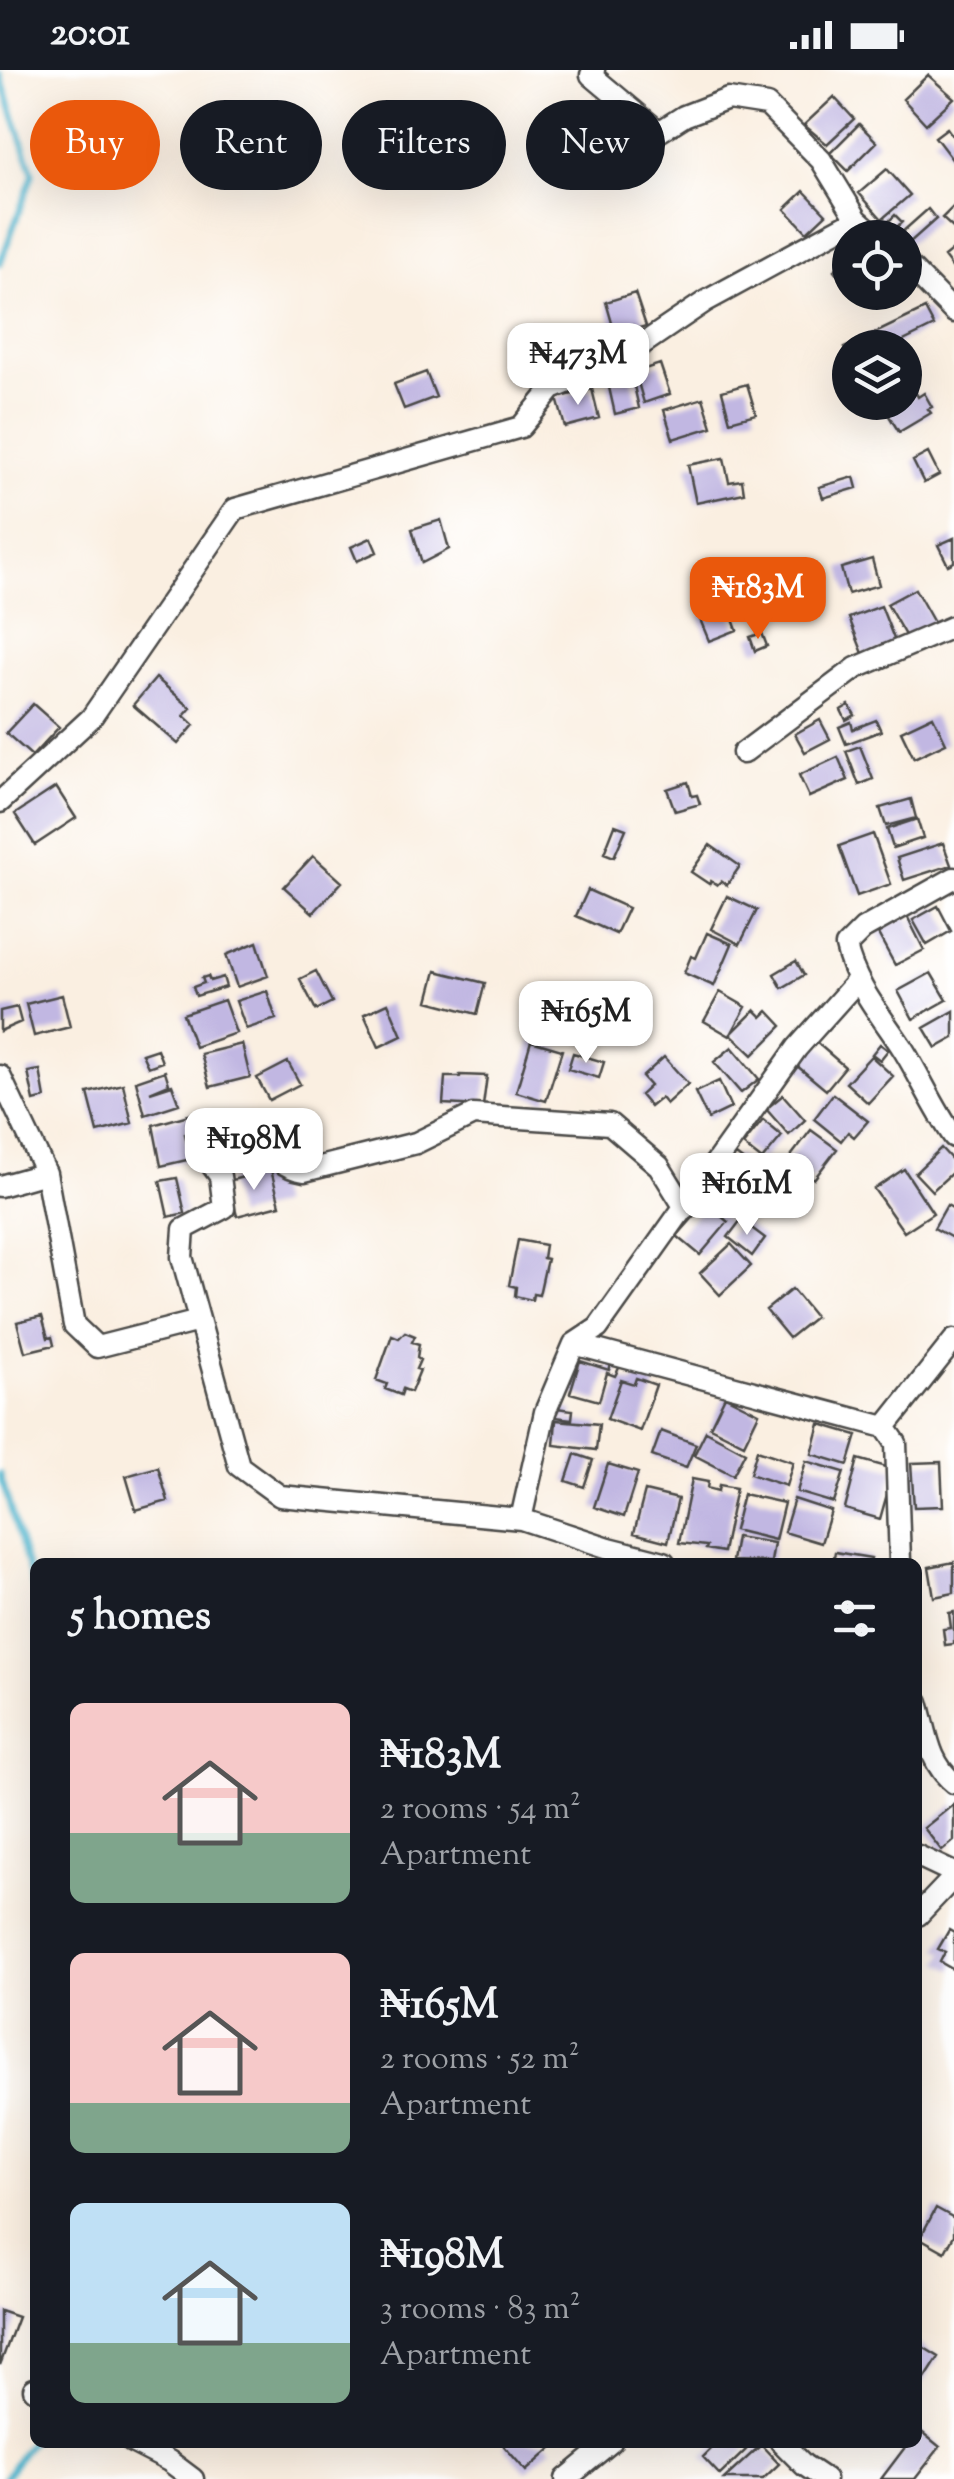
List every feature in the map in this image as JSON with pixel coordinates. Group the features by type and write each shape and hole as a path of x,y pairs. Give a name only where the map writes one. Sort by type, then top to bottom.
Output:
{"street":[{"path":"0,802 91,718 235,510 520,427 552,389 613,364 706,301 857,219 820,160 767,105 728,98 684,116 660,132 591,75 594,70"},
{"path":"922,279 954,312"},
{"path":"743,754 856,668 954,626"},
{"path":"954,878 884,915 846,946 857,982 905,1053 954,1137"},
{"path":"521,1519 545,1412 574,1344 598,1328 797,1048 857,982"},
{"path":"0,1076 46,1173 74,1325 97,1347 199,1321"},
{"path":"651,1558 521,1519 280,1496 238,1466 182,1257 184,1228 224,1208 220,1176 202,1152 208,1136 255,1125 277,1160 304,1171 416,1143 473,1115 610,1124 659,1166 684,1208"},
{"path":"0,1186 46,1173"},
{"path":"885,1427 954,1340"},
{"path":"574,1344 885,1427 896,1443 900,1558"},
{"path":"922,1714 930,1754 938,1769 954,1782"},
{"path":"922,1858 954,1875 922,1911"},
{"path":"144,2448 193,2479"},
{"path":"579,2474 605,2448"},
{"path":"787,2448 825,2479"}],"building":[{"path":"928,75 954,98 926,124 903,99"},
{"path":"834,97 854,119 827,144 804,125"},
{"path":"859,124 877,142 848,171 830,153"},
{"path":"947,128 954,138 954,162 935,137"},
{"path":"887,169 910,195 882,219 859,193"},
{"path":"804,191 826,214 807,232 785,209"},
{"path":"954,206 954,229 942,218"},
{"path":"928,209 936,219 922,232 922,220 916,220"},
{"path":"954,249 954,270 944,257"},
{"path":"635,293 646,326 614,330 606,302"},
{"path":"925,309 934,326 922,332 881,330"},
{"path":"660,364 670,394 644,403 635,372"},
{"path":"426,372 436,397 404,409 394,384"},
{"path":"632,377 639,408 615,414 608,383"},
{"path":"747,384 756,414 730,421 722,391"},
{"path":"592,389 599,418 565,427 557,398"},
{"path":"924,393 932,407 928,409 931,413 922,418"},
{"path":"703,398 712,427 673,439 664,410"},
{"path":"892,420 919,420 899,432"},
{"path":"928,453 939,475 924,483 913,461"},
{"path":"724,458 729,482 742,480 744,493 696,503 688,465"},
{"path":"854,477 857,488 823,498 819,487"},
{"path":"441,520 449,549 422,563 412,529"},
{"path":"371,538 377,552 357,561 351,547"},
{"path":"954,538 954,562 948,565 938,545"},
{"path":"872,559 879,585 848,594 841,568"},
{"path":"806,561 811,577 778,587 773,570"},
{"path":"768,571 774,588 765,591 768,601 759,604 756,594 746,597 740,581"},
{"path":"915,589 937,628 910,644 887,604"},
{"path":"728,606 737,630 709,641 699,617"},
{"path":"881,606 896,644 864,656 849,618"},
{"path":"762,633 767,646 755,651 750,637"},
{"path":"156,678 191,708 184,716 194,725 178,744 133,705"},
{"path":"33,704 59,727 32,756 6,733"},
{"path":"849,705 855,715 846,720 841,710"},
{"path":"933,716 946,743 914,758 901,731"},
{"path":"820,720 830,739 805,752 795,734"},
{"path":"876,720 881,731 846,744 839,727 851,722 853,729"},
{"path":"860,746 873,779 859,785 846,751"},
{"path":"838,757 848,780 809,797 799,775"},
{"path":"688,782 692,796 697,795 700,804 675,811 667,789"},
{"path":"56,787 76,818 35,845 15,814"},
{"path":"911,799 916,818 886,826 880,808"},
{"path":"917,819 923,838 893,848 887,829"},
{"path":"615,825 626,829 614,857 604,853"},
{"path":"873,834 891,884 857,896 839,846"},
{"path":"943,843 951,865 904,880 897,858"},
{"path":"710,845 740,866 727,885 721,881 709,884 691,872"},
{"path":"313,856 342,882 313,913 284,887"},
{"path":"588,890 628,908 616,934 576,916"},
{"path":"727,896 757,910 740,944 711,929"},
{"path":"938,906 951,931 927,945 913,920"},
{"path":"907,916 924,950 895,965 877,932"},
{"path":"707,933 732,944 714,986 684,973"},
{"path":"257,942 268,976 237,987 226,955"},
{"path":"796,961 804,975 782,988 774,974"},
{"path":"316,971 332,1002 316,1010 300,979"},
{"path":"436,971 485,983 477,1014 428,1001"},
{"path":"931,973 947,1000 913,1019 898,991"},
{"path":"208,976 210,981 223,977 226,987 196,996 193,987 204,983 202,978"},
{"path":"267,991 276,1019 246,1029 236,1001"},
{"path":"720,992 746,1007 730,1036 704,1021"},
{"path":"62,995 70,1027 34,1036 26,1004"},
{"path":"224,1000 236,1033 195,1047 183,1014"},
{"path":"550,1002 603,1010 598,1040 540,1030 542,1016 548,1017"},
{"path":"388,1003 402,1036 379,1047 364,1014"},
{"path":"17,1007 21,1022 0,1031 0,1011"},
{"path":"755,1010 762,1017 768,1011 782,1026 753,1055 731,1034"},
{"path":"954,1011 954,1038 936,1048 924,1028"},
{"path":"531,1041 562,1050 546,1101 516,1092"},
{"path":"816,1042 845,1067 826,1090 796,1065"},
{"path":"242,1044 250,1077 210,1087 201,1054"},
{"path":"880,1044 888,1050 880,1060 872,1054"},
{"path":"732,1047 759,1079 741,1093 714,1062"},
{"path":"157,1049 162,1062 148,1067 142,1054"},
{"path":"573,1053 604,1062 599,1078 568,1069"},
{"path":"871,1056 893,1076 868,1103 846,1083"},
{"path":"664,1057 688,1084 666,1104 661,1098 650,1107 640,1095 650,1086 642,1077"},
{"path":"288,1062 300,1084 269,1100 257,1078"},
{"path":"40,1070 45,1098 34,1101 28,1072"},
{"path":"165,1071 169,1084 150,1092 172,1085 179,1104 145,1115 136,1081"},
{"path":"487,1076 483,1106 443,1104 445,1077"},
{"path":"719,1081 731,1108 708,1119 695,1092"},
{"path":"123,1084 132,1123 98,1132 88,1093"},
{"path":"833,1094 868,1121 854,1137 848,1132 841,1141 814,1119"},
{"path":"783,1095 805,1120 789,1135 766,1109"},
{"path":"192,1114 196,1130 185,1134 191,1159 161,1166 153,1125"},
{"path":"763,1120 782,1136 762,1160 743,1145"},
{"path":"811,1130 837,1149 814,1179 788,1160"},
{"path":"247,1133 258,1158 227,1171 217,1146"},
{"path":"941,1148 954,1162 954,1171 932,1191 915,1173"},
{"path":"736,1155 761,1174 736,1205 712,1186"},
{"path":"904,1169 933,1213 904,1232 874,1189"},
{"path":"271,1170 280,1205 237,1216 228,1181"},
{"path":"177,1178 185,1213 168,1217 160,1181"},
{"path":"706,1203 728,1222 700,1255 677,1236"},
{"path":"947,1205 954,1209 954,1239 934,1228"},
{"path":"741,1220 765,1238 752,1256 728,1237"},
{"path":"518,1240 545,1245 543,1258 547,1259 539,1295 533,1294 532,1300 515,1296 516,1287 509,1285"},
{"path":"731,1244 751,1266 720,1295 700,1273"},
{"path":"792,1289 815,1317 789,1338 766,1310"},
{"path":"42,1316 54,1345 25,1352 17,1322"},
{"path":"405,1332 415,1336 412,1342 419,1344 416,1369 420,1370 411,1392 403,1389 401,1395 385,1389 387,1384 376,1380 392,1335 399,1338"},
{"path":"580,1361 609,1370 612,1362 620,1366 615,1376 607,1373 599,1401 570,1393"},
{"path":"636,1378 656,1385 640,1431 607,1419 621,1380 634,1384"},
{"path":"725,1396 759,1413 744,1444 710,1427"},
{"path":"556,1408 573,1410 572,1419 555,1417"},
{"path":"556,1420 599,1424 596,1450 554,1445"},
{"path":"820,1424 857,1435 848,1465 812,1454"},
{"path":"661,1431 696,1444 686,1468 652,1456"},
{"path":"706,1431 745,1452 733,1475 694,1455"},
{"path":"757,1450 793,1462 786,1486 750,1474"},
{"path":"575,1454 593,1460 584,1487 566,1481"},
{"path":"858,1459 894,1469 880,1519 845,1509"},
{"path":"806,1461 844,1472 834,1503 797,1492"},
{"path":"941,1462 943,1506 914,1507 911,1463"},
{"path":"608,1464 638,1473 624,1517 594,1507"},
{"path":"158,1467 168,1501 136,1510 126,1476"},
{"path":"692,1479 708,1482 707,1488 718,1491 719,1485 736,1488 723,1552 679,1543"},
{"path":"645,1491 678,1499 668,1542 634,1533"},
{"path":"743,1494 784,1503 775,1540 734,1530"},
{"path":"794,1499 831,1511 821,1543 784,1532"},
{"path":"736,1537 774,1543 772,1558 732,1558"},
{"path":"835,1552 871,1558 834,1558"},
{"path":"954,1562 954,1593 934,1597 929,1567"},
{"path":"954,1612 954,1644 945,1645 943,1629 951,1628 949,1613"},
{"path":"954,1804 954,1841 942,1851 924,1828"},
{"path":"949,1930 954,1933 954,1970 940,1962 945,1952 938,1949"},
{"path":"936,2208 954,2218 954,2235 945,2252 922,2239"},
{"path":"0,2311 18,2317 0,2365"},
{"path":"922,2346 939,2357 922,2384"},
{"path":"922,2432 940,2447 915,2479 881,2479 904,2448 922,2448"},
{"path":"506,2448 552,2448 526,2471"},
{"path":"712,2448 746,2450 720,2475 703,2457"},
{"path":"758,2448 764,2448 779,2464 763,2479 724,2479"}],"waterway":[{"path":"0,74 33,174 0,264"},
{"path":"0,1474 30,1575"},
{"path":"4,2479 30,2443"}]}
